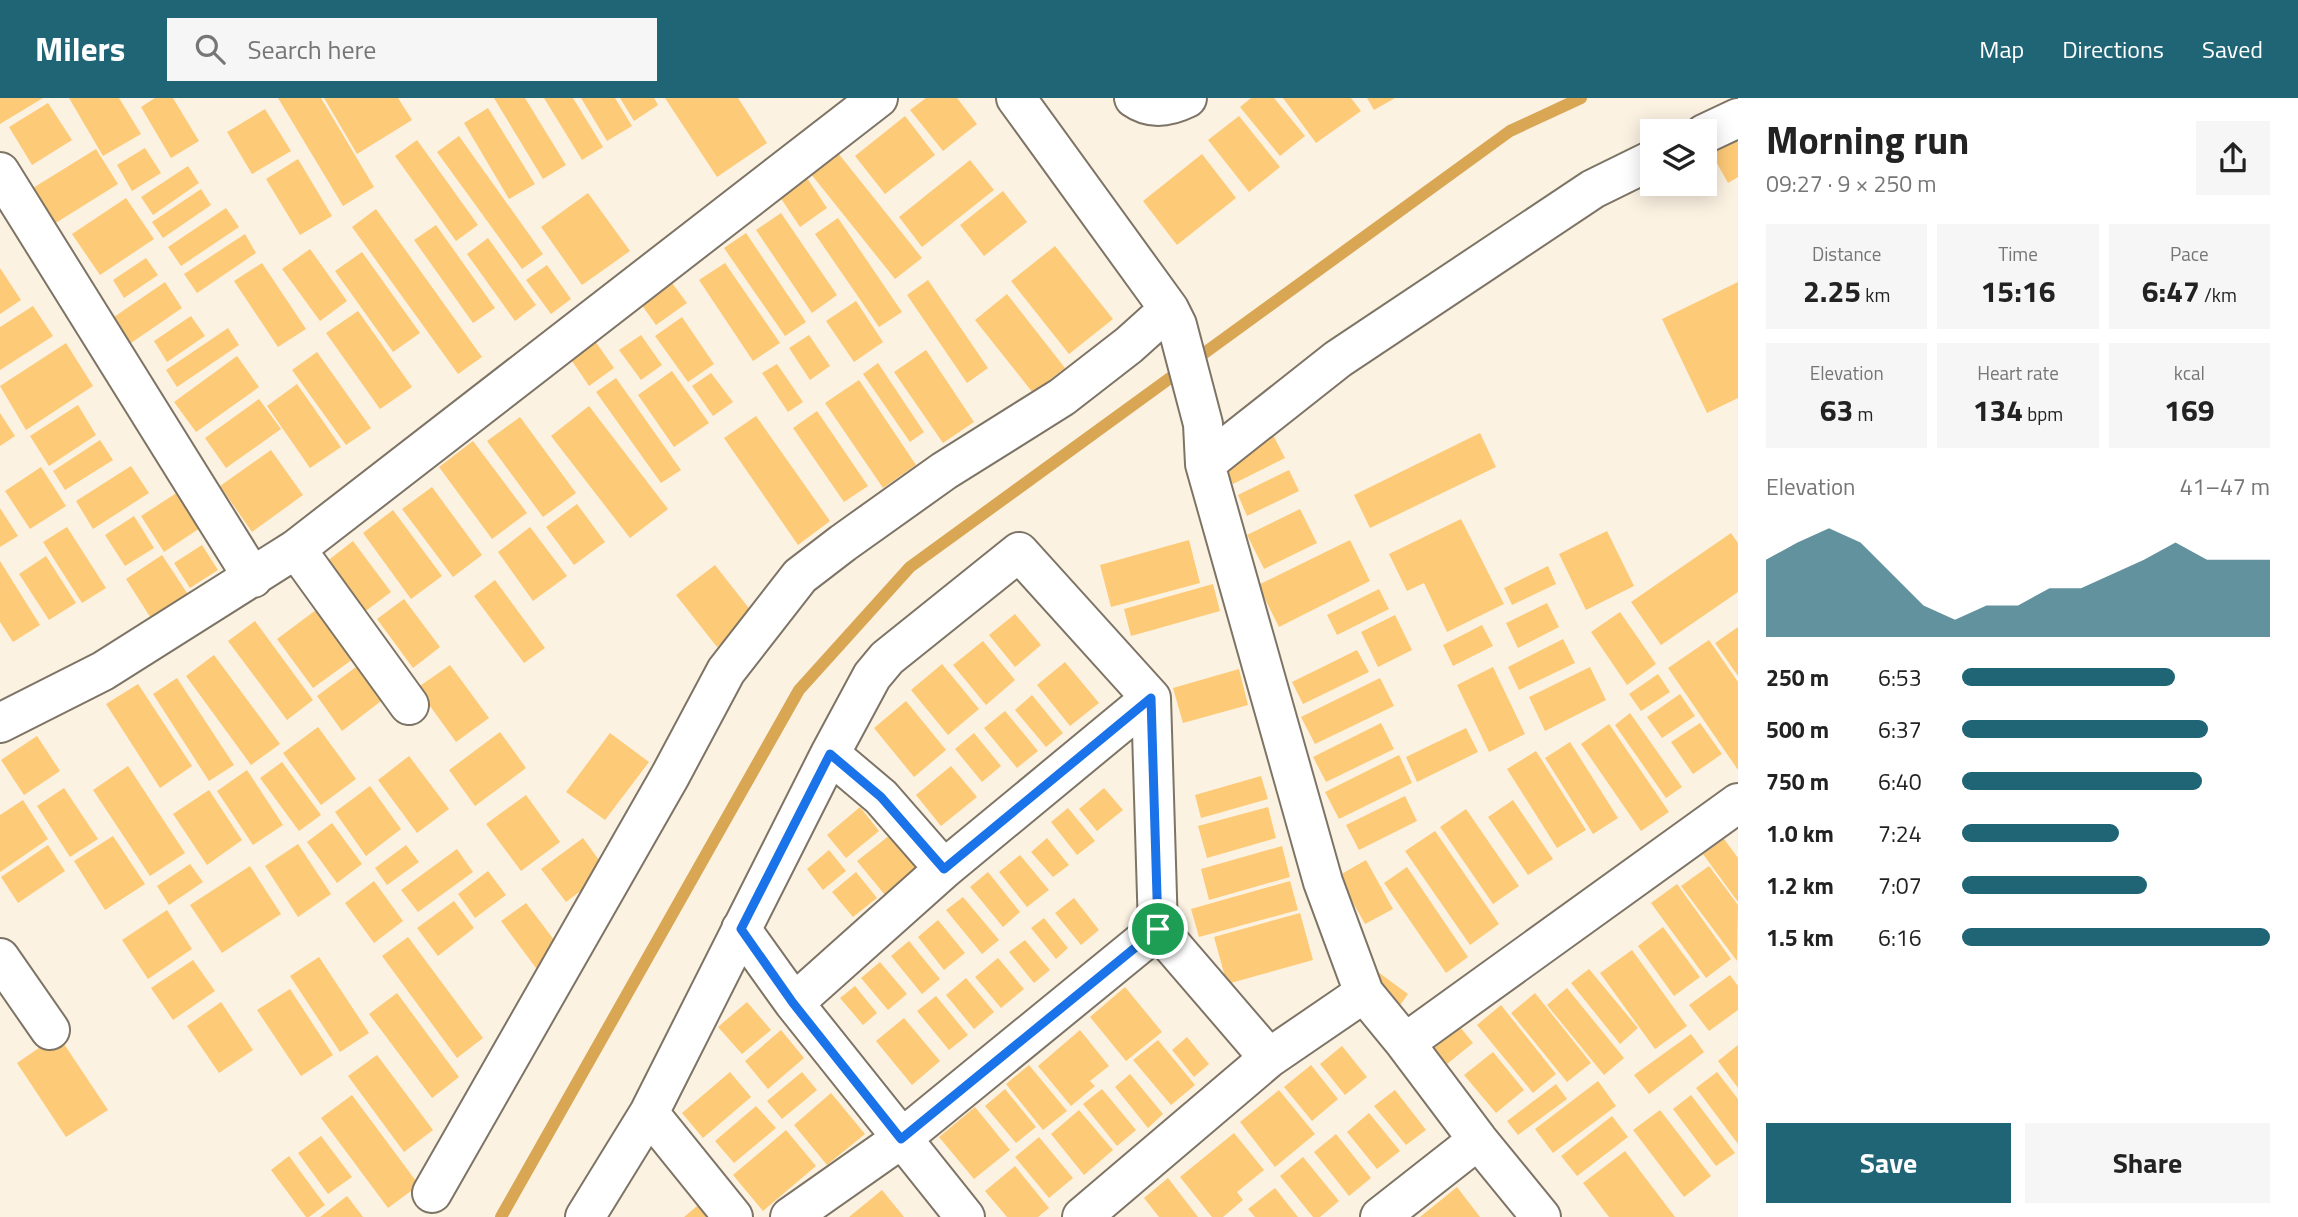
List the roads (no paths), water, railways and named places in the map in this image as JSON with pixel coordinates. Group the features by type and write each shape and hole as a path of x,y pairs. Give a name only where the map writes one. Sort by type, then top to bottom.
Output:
{"street":[{"path":"0,723 103,671 296,549 878,98"},
{"path":"1016,98 1173,317 1203,424 1205,464 1323,882 1364,993 1541,1217"},
{"path":"1134,98 1151,107 1175,104 1186,98"},
{"path":"1717,128 1738,118"},
{"path":"1205,464 1338,359 1593,189 1640,166"},
{"path":"0,172 253,578"},
{"path":"432,1193 670,776 726,671 800,576 944,471 1062,397 1129,345 1173,317"},
{"path":"296,549 409,705"},
{"path":"585,1217 649,1112 872,676 887,658 1020,552 1151,698 1158,929 1269,1058"},
{"path":"793,1003 944,869 1151,698"},
{"path":"830,754 881,797 944,869"},
{"path":"1405,1043 1738,803"},
{"path":"741,929 793,1003 965,1217"},
{"path":"790,1217 901,1139 1158,929"},
{"path":"0,958 50,1030"},
{"path":"1082,1217 1269,1058 1364,993"},
{"path":"649,1112 733,1217"},
{"path":"1380,1217 1478,1140"}],"waterway":[{"path":"501,1217 799,690 910,567 1510,131 1581,98"}]}
